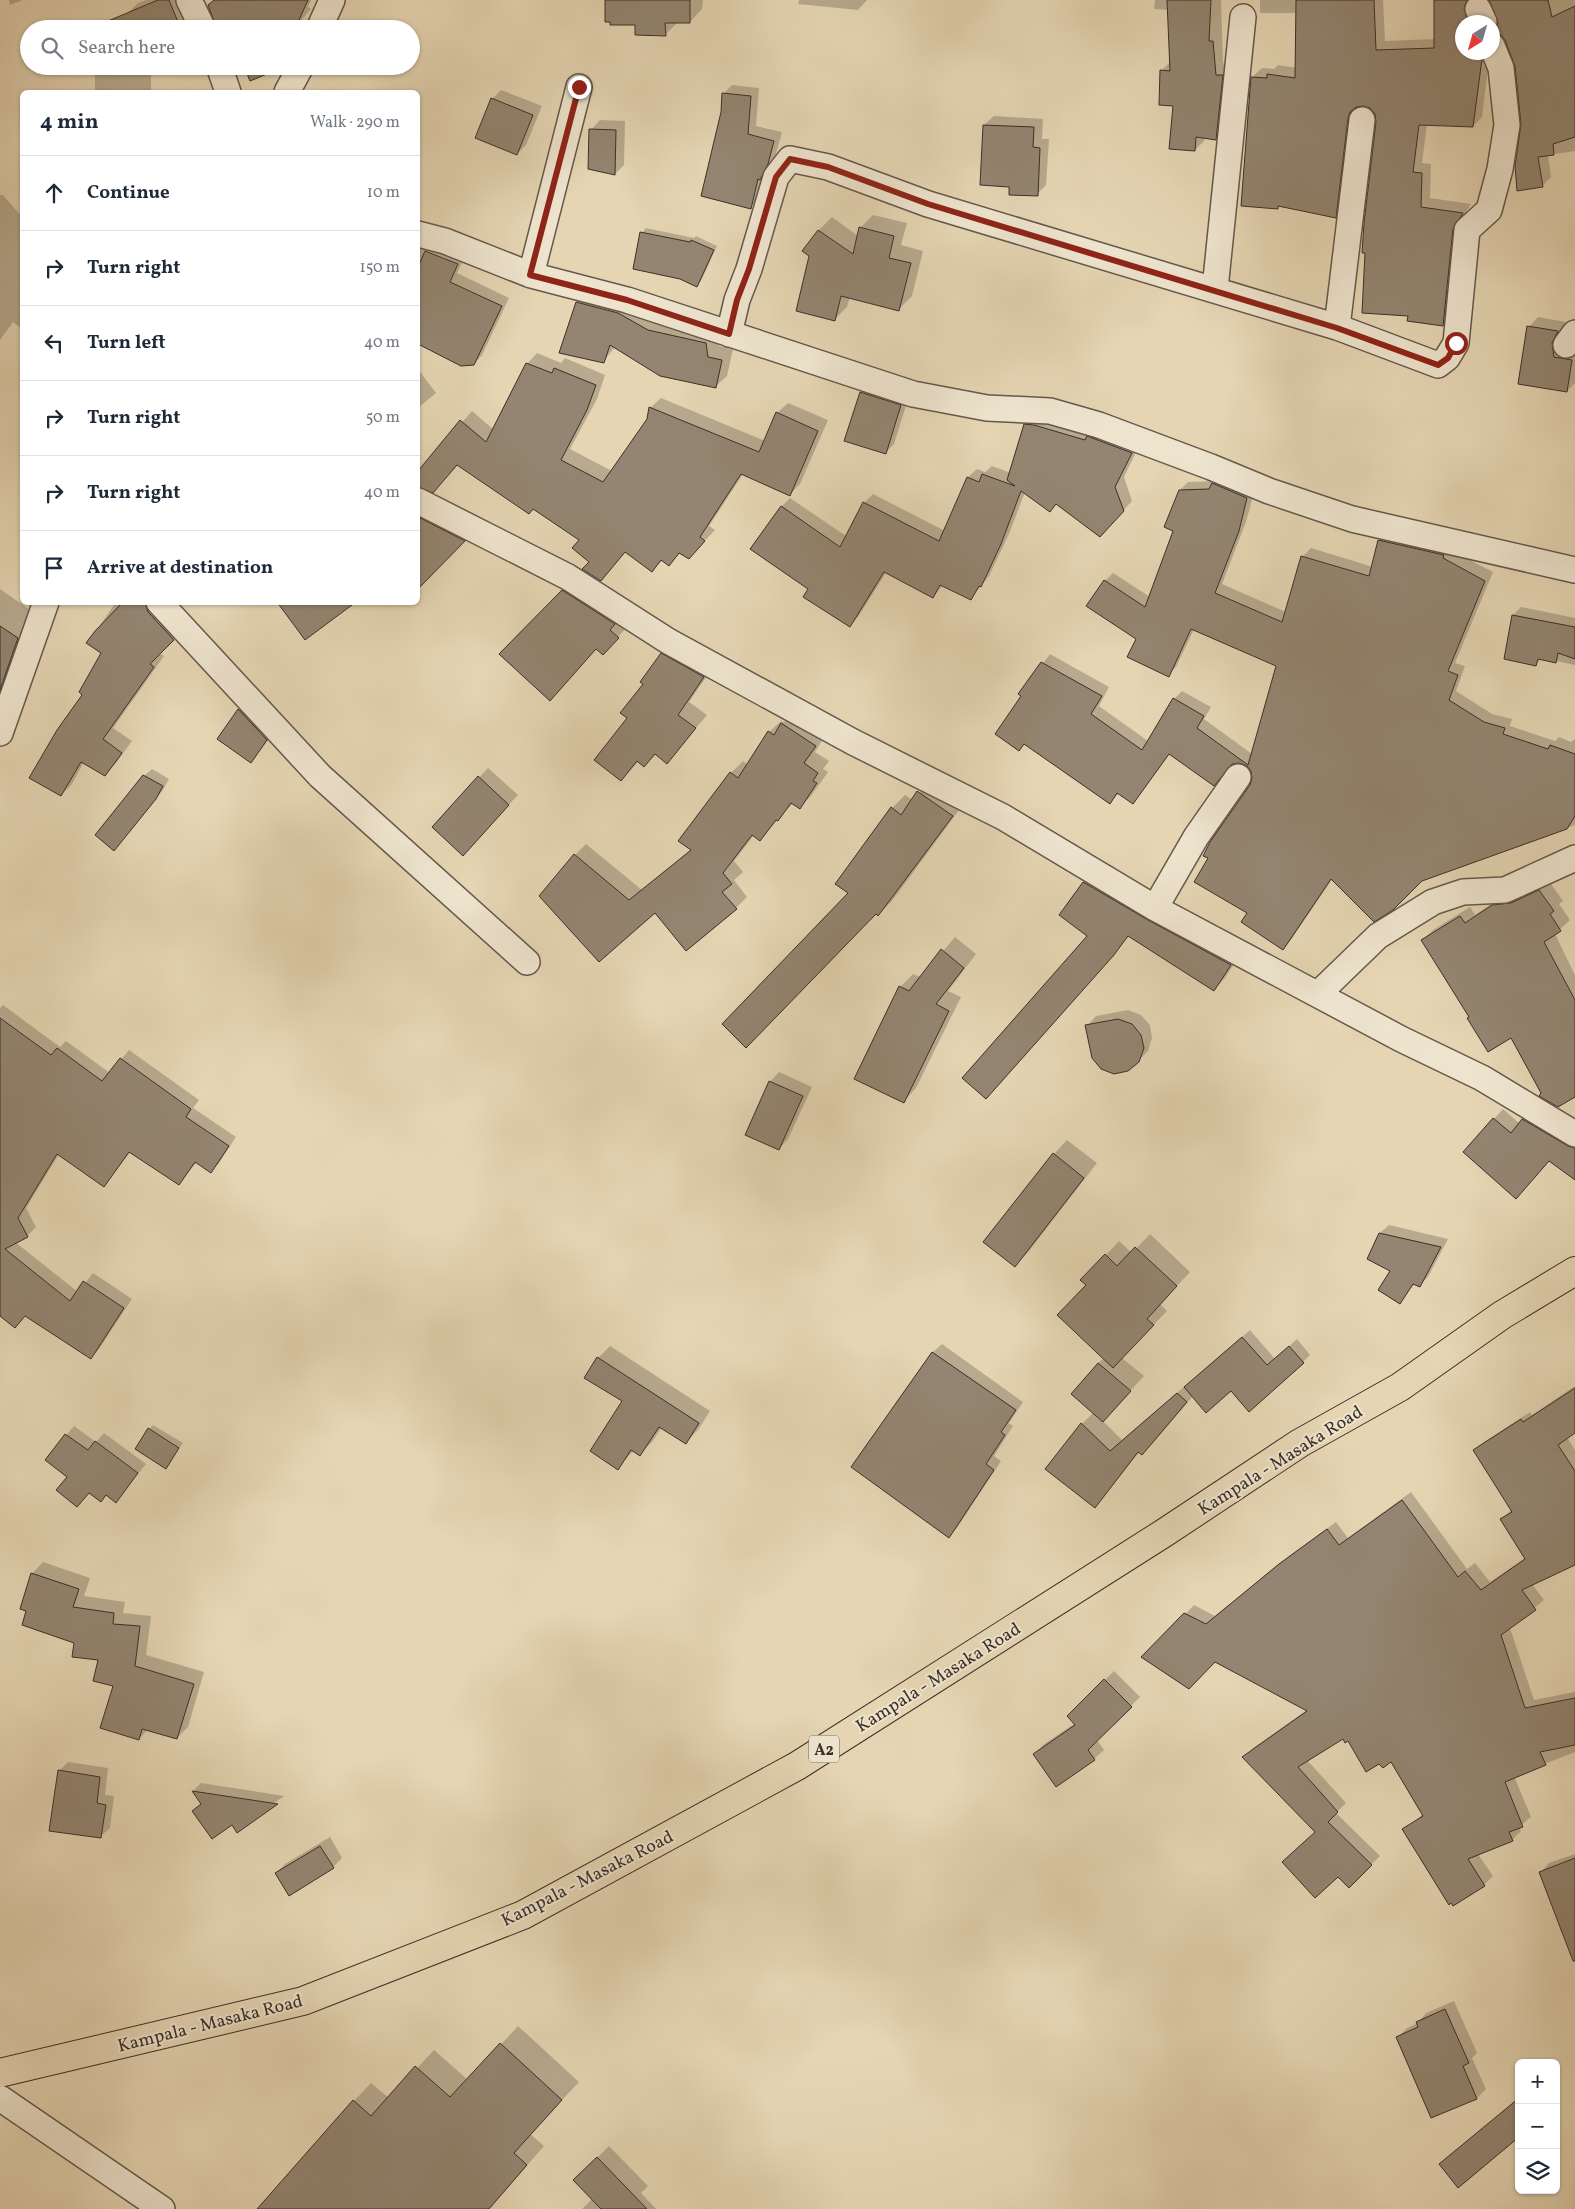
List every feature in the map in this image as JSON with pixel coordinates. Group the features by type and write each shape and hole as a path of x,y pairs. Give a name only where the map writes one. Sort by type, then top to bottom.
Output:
{"main road":[{"name":"Kampala - Masaka Road","path":"0,2073 303,2002 523,1915 797,1766 1164,1533 1300,1443 1400,1388 1502,1315 1575,1271"}],"street":[{"path":"189,0 199,20"},
{"path":"323,20 332,0"},
{"path":"1215,289 1243,17"},
{"path":"729,334 737,300 749,269 776,177 790,159 828,167 928,204 1215,289 1337,328 1438,365 1448,358 1456,343 1467,230 1489,210 1500,169 1507,125 1501,68 1498,60"},
{"path":"222,75 227,90"},
{"path":"288,90 296,75"},
{"path":"530,275 579,87"},
{"path":"1337,328 1362,120"},
{"path":"420,235 445,241 530,275 627,300 913,394 987,408 1050,411 1099,425 1270,491 1352,519 1575,570"},
{"path":"420,502 568,577 668,641 845,737 1003,817 1155,908 1401,1039 1482,1078 1575,1134"},
{"path":"0,733 45,605"},
{"path":"162,605 320,776 526,962"},
{"path":"1155,908 1196,837 1238,777"},
{"path":"1318,994 1378,936 1433,902 1463,892 1504,890 1575,858"},
{"path":"0,2098 162,2209"}],"building":[{"path":"158,0 169,0 177,20 110,20"},
{"path":"214,0 308,0 299,20 214,20 208,5"},
{"path":"605,0 690,0 690,23 665,23 666,36 635,35 635,25 610,25 610,22 605,22"},
{"path":"1167,0 1211,0 1209,41 1213,41 1216,75 1223,75 1216,140 1196,137 1195,151 1169,149 1173,106 1159,105 1160,70 1170,71"},
{"path":"1296,0 1374,0 1376,50 1434,48 1434,0 1467,0 1464,8 1466,15 1455,15 1455,60 1482,60 1473,127 1419,125 1413,172 1422,173 1421,207 1463,213 1453,229 1443,326 1407,321 1408,316 1362,313 1365,253 1362,253 1364,223 1376,122 1375,114 1370,108 1356,107 1350,112 1348,118 1336,218 1278,206 1278,209 1241,206 1251,77 1267,78 1267,74 1295,78"},
{"path":"1489,0 1548,0 1552,17 1575,6 1575,137 1553,144 1554,155 1538,157 1543,187 1517,191 1515,166 1521,124 1515,66 1505,40 1500,34 1500,15 1495,15"},
{"path":"248,75 265,75 250,81"},
{"path":"722,93 751,96 748,134 774,141 768,164 760,180 758,179 751,209 701,196 721,112"},
{"path":"491,98 533,115 517,155 475,138"},
{"path":"983,125 1034,127 1033,147 1040,148 1038,196 1009,195 1009,187 980,185"},
{"path":"589,129 616,130 615,175 588,169"},
{"path":"859,227 894,236 889,258 911,263 899,311 841,296 835,321 796,311 809,256 802,251 818,230 853,254"},
{"path":"640,232 690,242 691,240 714,250 697,287 680,279 633,269"},
{"path":"425,251 458,264 450,282 502,306 474,365 461,366 420,345 420,262"},
{"path":"576,302 618,313 648,330 706,343 708,357 722,360 716,388 660,376 610,345 604,363 559,353"},
{"path":"1527,326 1558,331 1552,343 1554,357 1572,360 1567,392 1518,384"},
{"path":"526,363 552,373 554,368 596,385 587,410 561,460 603,482 647,419 649,407 759,452 776,412 818,431 790,496 741,474 700,537 705,541 689,559 679,553 669,566 661,560 652,572 625,552 601,581 582,569 589,562 572,548 579,540 533,509 529,514 457,465 433,493 420,488 420,469 460,420 486,442"},
{"path":"860,392 901,405 886,454 844,441"},
{"path":"1024,424 1034,425 1085,440 1087,436 1132,453 1115,487 1124,511 1100,537 1056,504 1050,512 1021,491 1001,544 981,587 979,586 971,600 940,585 933,598 884,572 850,627 803,597 808,589 750,549 781,506 840,547 863,502 939,541 967,477 979,482 982,474 1015,486 1007,480"},
{"path":"1212,483 1247,498 1239,531 1215,593 1282,622 1301,556 1369,576 1378,540 1444,555 1443,558 1485,581 1448,671 1458,675 1449,700 1484,722 1505,728 1503,734 1548,749 1550,745 1575,754 1575,816 1567,829 1422,881 1393,910 1374,922 1331,879 1283,950 1241,922 1247,913 1194,882 1208,858 1203,856 1210,842 1250,785 1251,771 1247,766 1239,763 1232,764 1214,786 1169,754 1133,804 1117,793 1110,804 1024,744 1019,751 995,734 1021,696 1018,694 1041,662 1102,696 1091,714 1142,750 1173,698 1204,716 1197,728 1248,765 1276,666 1191,629 1169,677 1127,657 1136,639 1086,606 1104,580 1145,607 1173,531 1164,527 1179,490 1209,489"},
{"path":"420,518 465,541 420,587"},
{"path":"562,590 615,624 610,630 619,638 603,655 596,649 550,701 499,654"},
{"path":"120,605 146,605 148,612 174,640 150,664 154,667 103,739 122,753 105,776 81,762 61,796 29,778 57,730 82,695 79,692 101,653 86,643"},
{"path":"279,605 352,605 305,640"},
{"path":"1512,615 1575,627 1575,659 1558,653 1556,663 1538,659 1536,666 1504,659"},
{"path":"0,626 18,638 0,690"},
{"path":"661,653 704,677 678,715 696,728 667,764 655,754 644,767 637,761 621,781 594,760 627,718 620,713 643,684 640,682"},
{"path":"238,709 267,740 251,763 217,739"},
{"path":"781,723 816,746 804,763 818,773 813,781 817,783 800,809 791,803 760,841 752,835 723,873 732,884 722,892 737,909 686,951 655,913 599,962 539,896 574,854 629,900 691,850 678,841 730,772 738,778 768,731 774,735"},
{"path":"143,775 163,786 156,799 114,851 95,835"},
{"path":"478,776 509,805 463,856 432,827"},
{"path":"917,791 953,816 878,916 876,914 746,1048 722,1024 848,893 835,884 891,807 901,815"},
{"path":"1083,882 1231,965 1214,991 1128,936 1114,955 986,1099 962,1078 1087,936 1059,915"},
{"path":"1539,890 1554,911 1550,914 1561,931 1544,942 1575,1000 1575,1097 1558,1107 1539,1096 1541,1093 1511,1038 1488,1052 1467,1018 1469,1017 1421,940 1460,916 1465,923 1492,905 1511,903"},
{"path":"941,949 964,968 936,1004 949,1011 904,1103 854,1079 899,986 909,991"},
{"path":"0,1018 51,1055 57,1048 102,1081 120,1058 191,1109 186,1117 229,1146 211,1173 195,1162 179,1185 129,1152 104,1187 57,1154 18,1218 28,1237 5,1249 70,1301 83,1281 124,1308 91,1359 25,1316 15,1328 0,1316"},
{"path":"1118,1019 1132,1024 1141,1035 1144,1048 1139,1062 1128,1071 1114,1074 1101,1069 1092,1058 1085,1025"},
{"path":"769,1081 803,1096 779,1150 745,1135"},
{"path":"1493,1118 1511,1133 1522,1119 1568,1146 1575,1148 1575,1180 1549,1161 1516,1199 1463,1152"},
{"path":"1053,1153 1084,1178 1015,1267 983,1242"},
{"path":"1379,1233 1441,1247 1420,1287 1413,1284 1400,1304 1378,1290 1390,1271 1367,1259"},
{"path":"1135,1247 1177,1286 1147,1319 1154,1325 1113,1368 1057,1315 1086,1285 1080,1280 1105,1254 1117,1266"},
{"path":"1242,1337 1267,1365 1289,1346 1304,1363 1249,1412 1231,1391 1206,1413 1184,1387"},
{"path":"932,1352 1016,1410 1001,1432 1005,1435 986,1464 994,1470 949,1538 851,1467"},
{"path":"597,1357 699,1423 686,1444 659,1427 640,1456 631,1450 618,1470 590,1451 622,1401 584,1378"},
{"path":"1098,1363 1131,1391 1103,1422 1071,1394"},
{"path":"1575,1388 1575,1433 1558,1445 1575,1471 1575,1565 1522,1590 1536,1610 1501,1635 1525,1708 1575,1698 1575,1745 1540,1752 1546,1765 1505,1782 1523,1827 1509,1832 1513,1841 1468,1859 1485,1886 1453,1906 1451,1903 1449,1905 1402,1829 1423,1816 1391,1762 1383,1768 1379,1764 1366,1772 1348,1741 1345,1743 1343,1739 1298,1767 1338,1812 1328,1822 1372,1865 1349,1888 1338,1877 1315,1898 1282,1862 1315,1832 1242,1757 1307,1711 1215,1662 1189,1689 1141,1657 1184,1613 1206,1624 1279,1564 1327,1529 1339,1545 1402,1500 1458,1577 1465,1571 1481,1590 1525,1559 1500,1519 1512,1512 1473,1450 1521,1419 1523,1422"},
{"path":"1177,1393 1187,1402 1142,1455 1138,1452 1095,1508 1045,1469 1081,1423 1110,1451"},
{"path":"148,1428 179,1448 166,1469 135,1449"},
{"path":"65,1434 88,1450 95,1441 138,1473 116,1503 106,1495 101,1502 89,1493 77,1507 56,1490 67,1477 45,1460"},
{"path":"31,1573 79,1589 73,1607 114,1613 113,1624 140,1626 135,1666 194,1684 177,1739 142,1729 139,1740 100,1728 113,1686 93,1681 98,1660 72,1657 74,1643 22,1625 26,1611 20,1609"},
{"path":"1104,1679 1132,1707 1088,1750 1095,1760 1056,1787 1033,1754 1075,1725 1067,1716"},
{"path":"58,1770 100,1777 97,1803 106,1805 101,1838 49,1831"},
{"path":"192,1791 278,1804 237,1833 232,1825 212,1839 192,1811 201,1804"},
{"path":"320,1846 334,1868 289,1896 275,1873"},
{"path":"1575,1858 1575,1961 1573,1961 1539,1872"},
{"path":"1445,2009 1469,2063 1463,2066 1477,2099 1431,2118 1396,2037 1418,2027 1416,2022"},
{"path":"500,2043 562,2100 514,2153 527,2165 489,2209 257,2209 353,2100 371,2116 415,2066 450,2097"},
{"path":"1515,2101 1515,2140 1458,2188 1439,2164"},
{"path":"597,2157 647,2209 601,2209 573,2180"}],"route":[{"path":"579,87 530,275 627,300 729,334 737,300 749,269 776,177 790,159 828,167 928,204 1215,289 1337,328 1438,365 1448,358 1456,343"}]}
